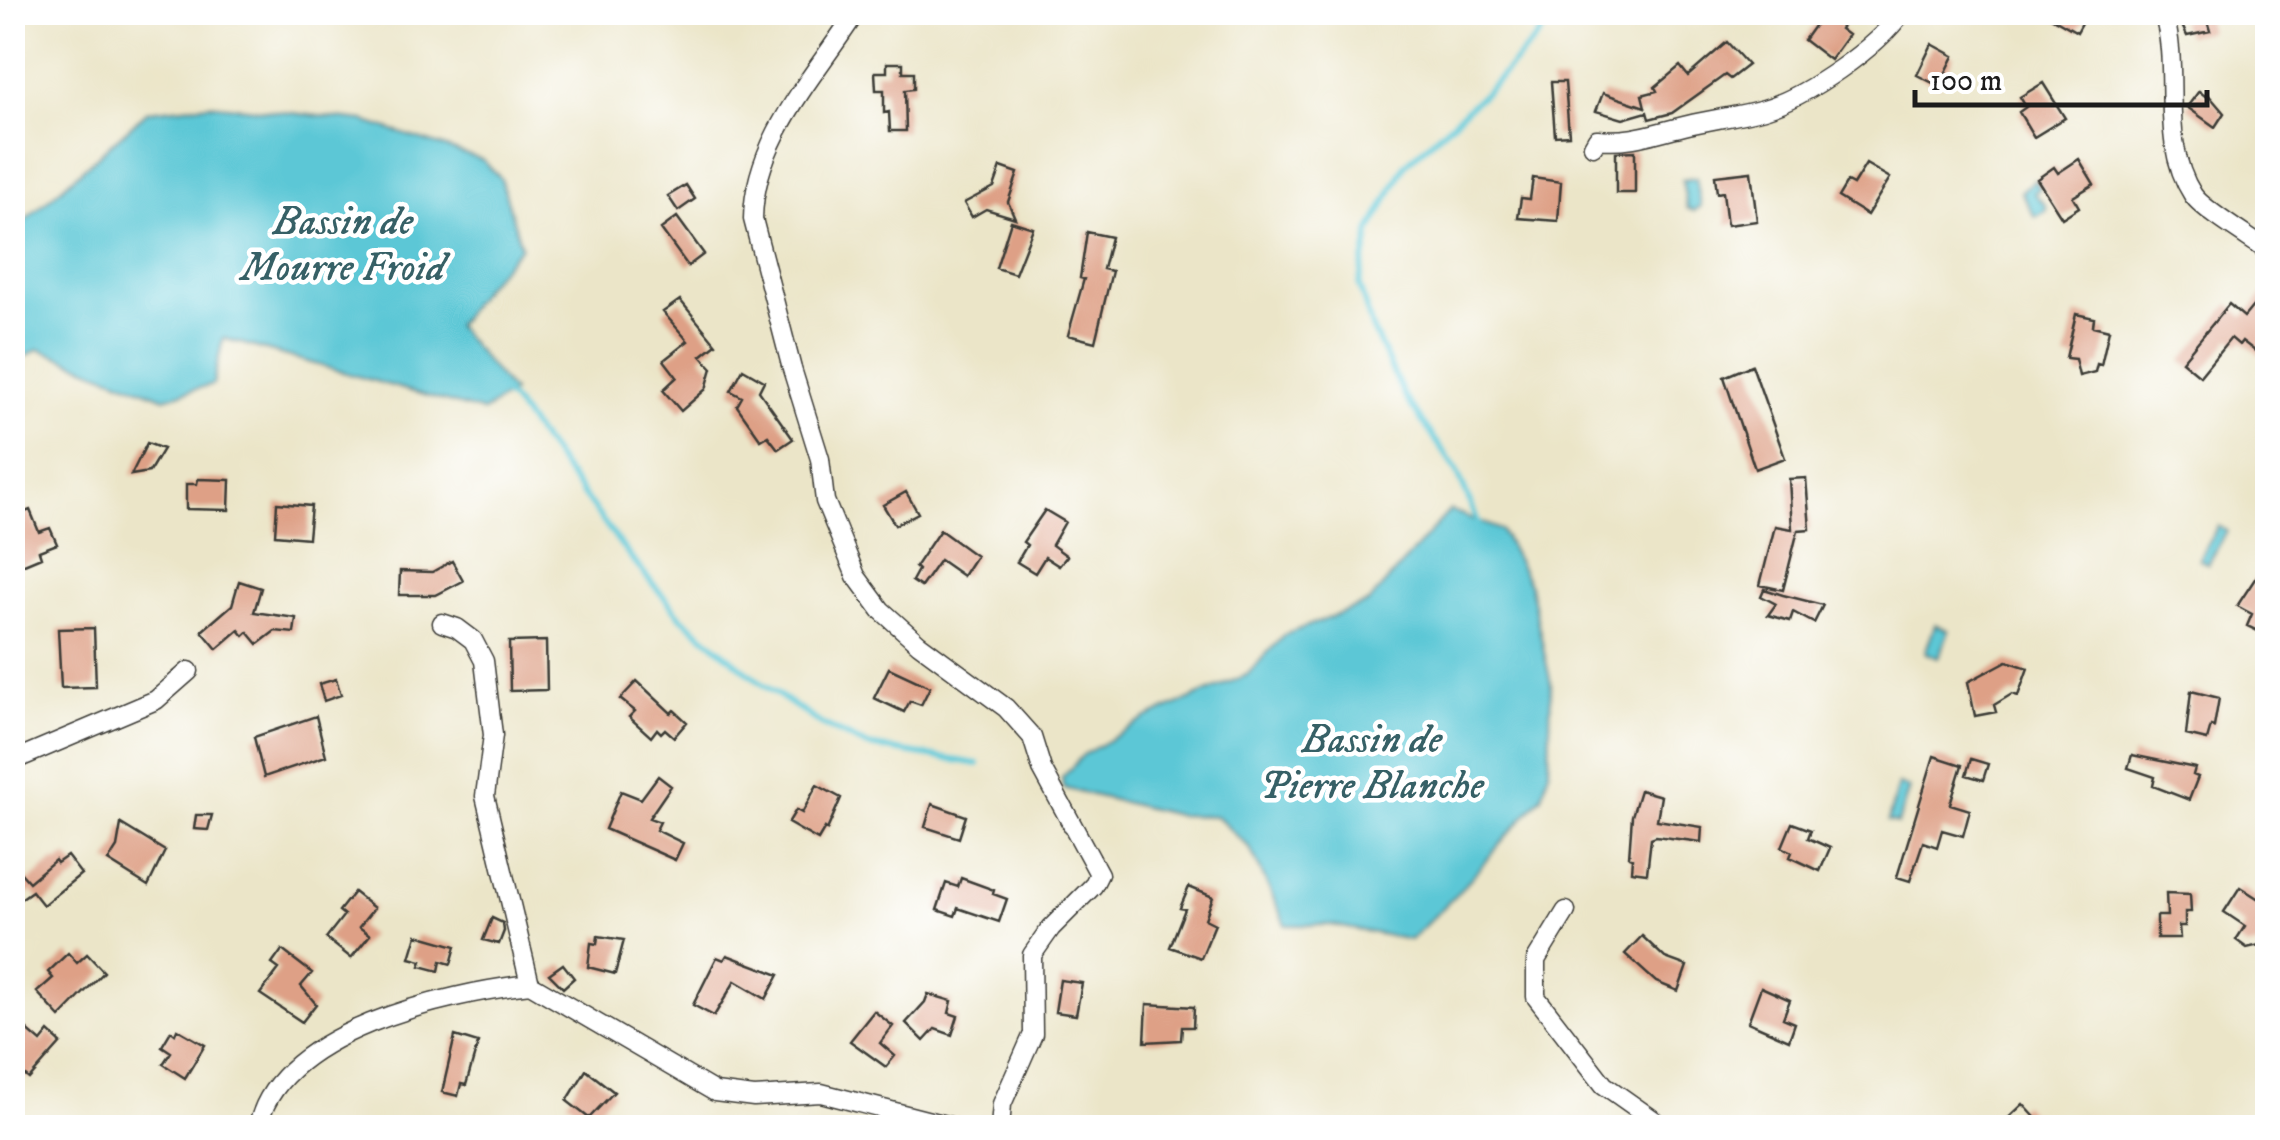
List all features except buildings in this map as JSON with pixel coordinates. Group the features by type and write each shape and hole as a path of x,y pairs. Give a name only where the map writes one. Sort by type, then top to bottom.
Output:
{"street":[{"path":"856,12 832,51 798,91 753,194 753,219 792,370 820,458 825,501 856,576 881,610 919,644 1006,708 1032,737 1042,769 1099,874 1094,886 1051,928 1032,955 1033,1034 1002,1104 1000,1128"},
{"path":"1592,146 1598,139 1644,138 1767,108 1864,52 1902,12"},
{"path":"2163,12 2170,34 2171,134 2194,198 2268,251"},
{"path":"442,623 474,640 484,661 493,735 485,796 530,984"},
{"path":"12,761 156,700 189,670"},
{"path":"1566,911 1536,960 1536,996 1604,1085 1665,1128"},
{"path":"258,1128 277,1088 302,1061 367,1021 489,989 530,984 715,1092 754,1097 822,1093 957,1128"}],"water":[{"name":"Bassin de Mourre Froid","path":"210,104 364,121 483,160 501,179 521,247 482,289 456,326 512,392 483,412 223,338 213,384 165,398 39,349 13,363 13,231 148,111"},
{"path":"1696,178 1701,206 1694,211 1687,208 1682,180"},
{"path":"2035,180 2040,188 2034,193 2046,211 2035,217 2021,192"},
{"name":"Bassin de Pierre Blanche","path":"1450,510 1501,530 1530,586 1551,684 1549,770 1542,796 1455,896 1410,940 1332,925 1286,925 1250,848 1216,816 1176,815 1063,788 1062,778 1083,755 1149,717 1247,675 1284,635 1368,603"},
{"path":"2218,526 2227,531 2208,564 2199,559"},
{"path":"1935,625 1949,631 1938,658 1925,653"},
{"path":"1898,785 1909,788 1898,824 1888,821"}],"waterway":[{"path":"1481,529 1456,469 1404,396 1372,328 1359,285 1370,232 1405,165 1493,85 1555,12"},
{"path":"501,392 514,403 630,557 682,618 765,686 821,724 868,746 978,764"}]}
